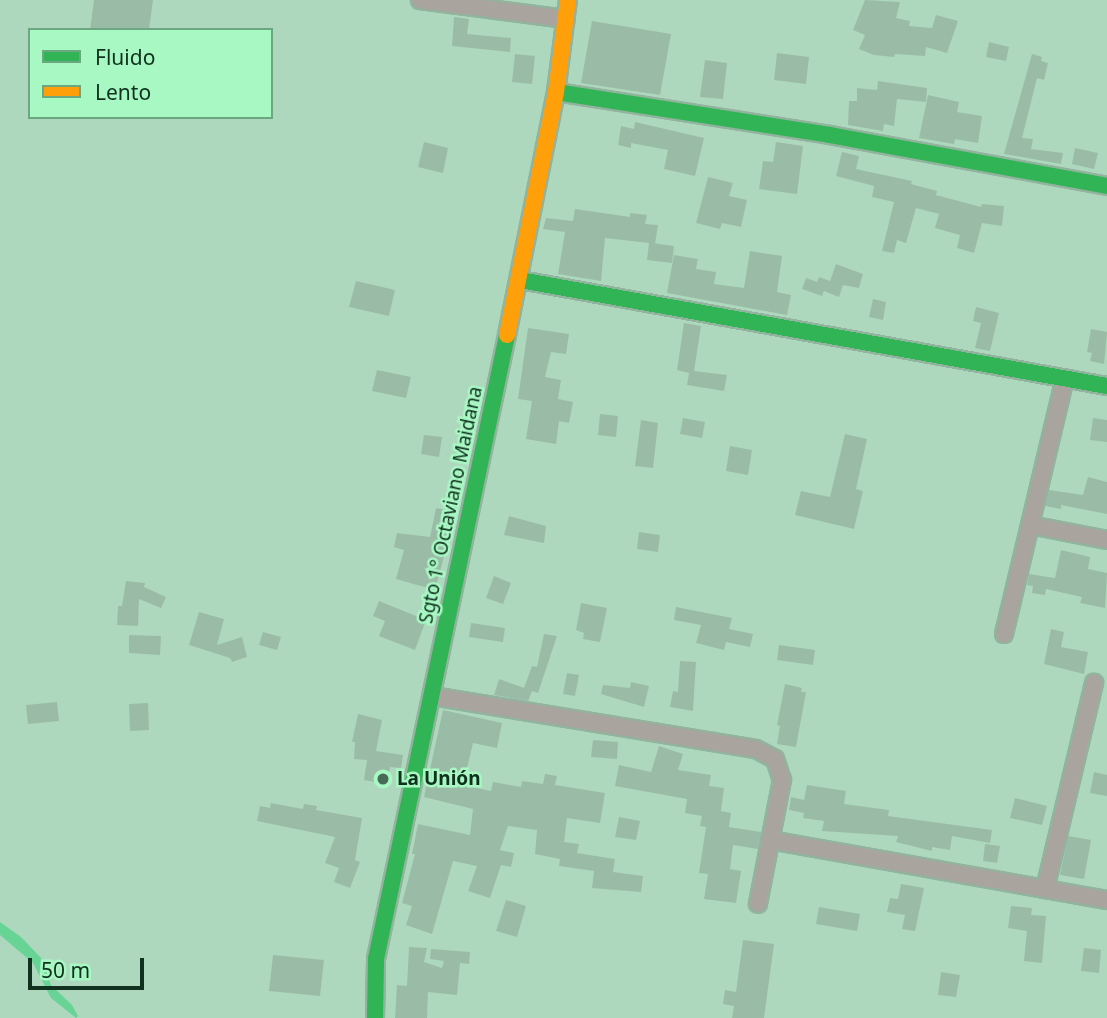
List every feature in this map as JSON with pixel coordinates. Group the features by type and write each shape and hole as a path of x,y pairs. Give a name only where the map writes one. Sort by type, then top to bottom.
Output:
{"street":[{"path":"419,0 566,19"},
{"name":"Sgto 1° Octaviano Maidana","path":"375,1018 376,959 520,280 556,92 568,0"},
{"path":"556,92 830,135 1107,187"},
{"path":"520,280 1107,386"},
{"path":"1004,634 1065,378"},
{"path":"1030,525 1107,540"},
{"path":"1045,889 1094,683"},
{"path":"432,696 756,749 775,759 782,780 758,904"},
{"path":"770,840 1107,900"}],"shaded area":[{"path":"0,922 21,937 42,959 51,985 72,1005 78,1016 76,1018 51,998 33,963 0,935"}],"building":[{"path":"94,0 153,0 149,28 90,28"},
{"path":"865,0 900,2 896,18 910,21 909,26 932,28 936,15 958,21 947,53 926,47 925,56 895,54 894,57 874,55 859,49 865,35 853,30"},
{"path":"454,17 469,19 467,34 511,38 510,52 452,46"},
{"path":"592,21 671,34 660,95 581,83"},
{"path":"989,42 1009,47 1006,61 986,57"},
{"path":"777,53 809,57 806,84 774,80"},
{"path":"515,54 535,56 532,84 512,82"},
{"path":"1032,54 1042,57 1041,61 1048,63 1044,80 1037,78 1022,138 1033,139 1031,149 1063,153 1061,164 1004,154"},
{"path":"705,60 727,63 723,99 700,97"},
{"path":"878,81 927,88 926,102 897,99 894,126 884,124 883,131 848,125 849,101 857,101 857,88 877,90"},
{"path":"928,95 959,102 957,112 982,116 978,143 955,139 954,144 919,138"},
{"path":"635,122 704,138 695,176 664,169 668,150 631,143 631,148 618,145 621,126 634,129"},
{"path":"424,142 448,148 443,173 418,167"},
{"path":"776,142 803,146 797,194 759,189 763,161 773,162"},
{"path":"1075,148 1098,153 1094,169 1072,164"},
{"path":"842,152 859,156 856,169 912,181 911,184 937,191 936,195 981,207 982,204 1004,206 1002,226 982,223 974,253 957,248 960,235 935,228 939,214 916,208 906,243 897,240 894,253 882,251 894,202 872,197 874,186 836,176"},
{"path":"708,177 733,183 729,196 747,200 741,227 722,223 720,229 696,223"},
{"path":"575,209 630,217 630,213 647,215 645,224 658,225 655,243 674,246 672,263 647,260 649,243 605,238 601,281 558,274 565,232 543,229 546,218 573,221"},
{"path":"750,251 782,256 777,292 791,295 787,315 667,293 674,255 698,259 696,269 716,272 714,284 744,288"},
{"path":"836,264 863,274 859,288 843,285 839,297 824,291 822,296 802,289 806,278 817,282 819,277 830,281"},
{"path":"356,281 395,290 389,316 349,307"},
{"path":"873,299 886,302 883,320 869,317"},
{"path":"976,307 999,313 990,351 975,348 981,323 973,321"},
{"path":"684,323 701,326 694,371 727,375 724,391 687,385 689,373 677,370"},
{"path":"528,328 569,334 566,354 551,352 545,377 561,380 558,399 573,402 569,423 559,421 556,444 526,439 532,401 518,399"},
{"path":"1091,329 1107,332 1104,364 1090,361 1092,353 1087,352"},
{"path":"377,370 411,377 406,398 372,391"},
{"path":"600,414 618,416 616,437 598,435"},
{"path":"683,418 705,422 702,438 680,434"},
{"path":"1093,418 1107,420 1107,442 1090,440"},
{"path":"641,420 658,423 653,468 635,466"},
{"path":"845,434 867,439 856,489 863,491 854,529 795,515 801,491 830,497"},
{"path":"424,435 442,437 439,457 421,454"},
{"path":"730,446 752,450 748,475 726,471"},
{"path":"1088,477 1107,482 1107,514 1061,505 1061,509 1045,506 1049,490 1083,495"},
{"path":"450,498 459,500 435,590 396,579 404,550 394,547 397,533 430,537 436,508 447,510"},
{"path":"509,516 546,526 544,543 504,535"},
{"path":"639,532 660,535 658,552 637,549"},
{"path":"1061,550 1090,557 1088,569 1107,573 1105,608 1080,603 1082,597 1046,589 1045,595 1032,593 1033,586 1027,585 1029,574 1055,578"},
{"path":"494,576 511,583 503,604 486,598"},
{"path":"126,581 145,583 144,587 166,597 161,608 139,599 138,626 117,625 118,606 122,606"},
{"path":"379,601 426,620 415,650 379,636 385,621 373,616"},
{"path":"581,603 607,608 600,642 583,639 584,633 576,630"},
{"path":"676,607 732,618 729,629 753,634 750,647 726,642 724,650 696,643 701,625 674,620"},
{"path":"199,612 224,619 217,645 242,637 247,657 232,662 230,658 189,645"},
{"path":"471,623 505,628 503,642 469,637"},
{"path":"1051,629 1064,632 1061,647 1088,652 1084,674 1044,664"},
{"path":"263,632 281,637 277,650 259,645"},
{"path":"544,634 557,636 538,693 532,691 528,701 494,695 499,679 524,688 532,666 537,667"},
{"path":"129,635 161,636 160,655 129,653"},
{"path":"779,645 815,650 813,665 777,660"},
{"path":"680,661 696,662 693,711 670,707 673,691 678,692"},
{"path":"567,673 579,675 575,696 563,694"},
{"path":"631,682 649,686 644,707 601,694 603,685 630,688"},
{"path":"785,684 802,688 801,692 806,692 796,747 777,744 780,726 777,725"},
{"path":"57,702 59,721 28,724 26,705"},
{"path":"148,703 149,730 130,731 129,704"},
{"path":"443,710 502,723 497,748 473,743 463,785 491,791 493,782 521,787 522,781 543,784 545,774 557,776 555,785 605,793 600,823 567,818 564,842 579,844 577,853 615,859 613,872 643,876 641,892 592,888 594,871 559,866 560,859 535,854 537,830 508,826 500,850 514,853 511,867 501,865 490,898 468,891 477,866 453,861 432,934 406,925 412,906 402,903 415,854 412,854 418,824 470,835 473,809 424,797"},
{"path":"358,714 382,720 376,751 403,755 401,768 390,767 387,784 364,780 367,760 354,759 355,742 352,742"},
{"path":"593,740 618,742 617,759 591,757"},
{"path":"659,746 683,754 678,770 711,775 709,786 724,788 721,811 731,813 729,827 761,832 758,849 733,845 730,869 741,871 736,903 704,899 708,874 699,873 706,827 700,826 702,816 685,813 687,799 615,786 619,765 651,772"},
{"path":"1094,772 1107,775 1107,796 1090,793"},
{"path":"807,785 846,791 844,804 889,810 888,816 992,830 990,843 952,836 950,850 932,847 932,851 896,842 898,836 822,831 824,821 803,818 804,813 789,810 791,797 804,800"},
{"path":"1015,798 1047,806 1042,825 1010,818"},
{"path":"271,803 303,809 304,804 317,806 316,810 362,818 355,860 360,862 350,888 334,882 339,868 325,863 335,837 257,821 260,806 270,808"},
{"path":"619,817 640,821 636,840 615,837"},
{"path":"1068,836 1091,840 1084,879 1060,875"},
{"path":"985,844 1000,846 997,863 983,861"},
{"path":"901,884 924,888 915,931 902,929 905,915 887,912 890,898 898,899"},
{"path":"506,900 526,906 517,937 496,931"},
{"path":"1011,906 1032,908 1031,915 1046,916 1042,963 1024,961 1027,931 1008,928"},
{"path":"819,907 860,914 857,931 816,924"},
{"path":"743,940 774,944 764,1018 732,1018 734,1006 723,1004 725,990 736,992"},
{"path":"409,947 427,948 424,962 442,968 444,961 430,959 431,949 470,952 469,964 460,963 457,995 428,992 427,1018 395,1018 397,985 407,986"},
{"path":"1084,948 1101,950 1099,973 1081,971"},
{"path":"273,955 324,960 320,996 269,991"},
{"path":"941,972 960,975 956,997 938,995"}],"traffic: fast":[{"path":"556,92 830,135 1107,186"},
{"path":"520,280 1107,386"},
{"path":"375,1018 376,959 507,335"}],"traffic: slow":[{"path":"507,335 556,92 568,0"}],"place":[{"name":"La Unión","path":"383,779"}]}
